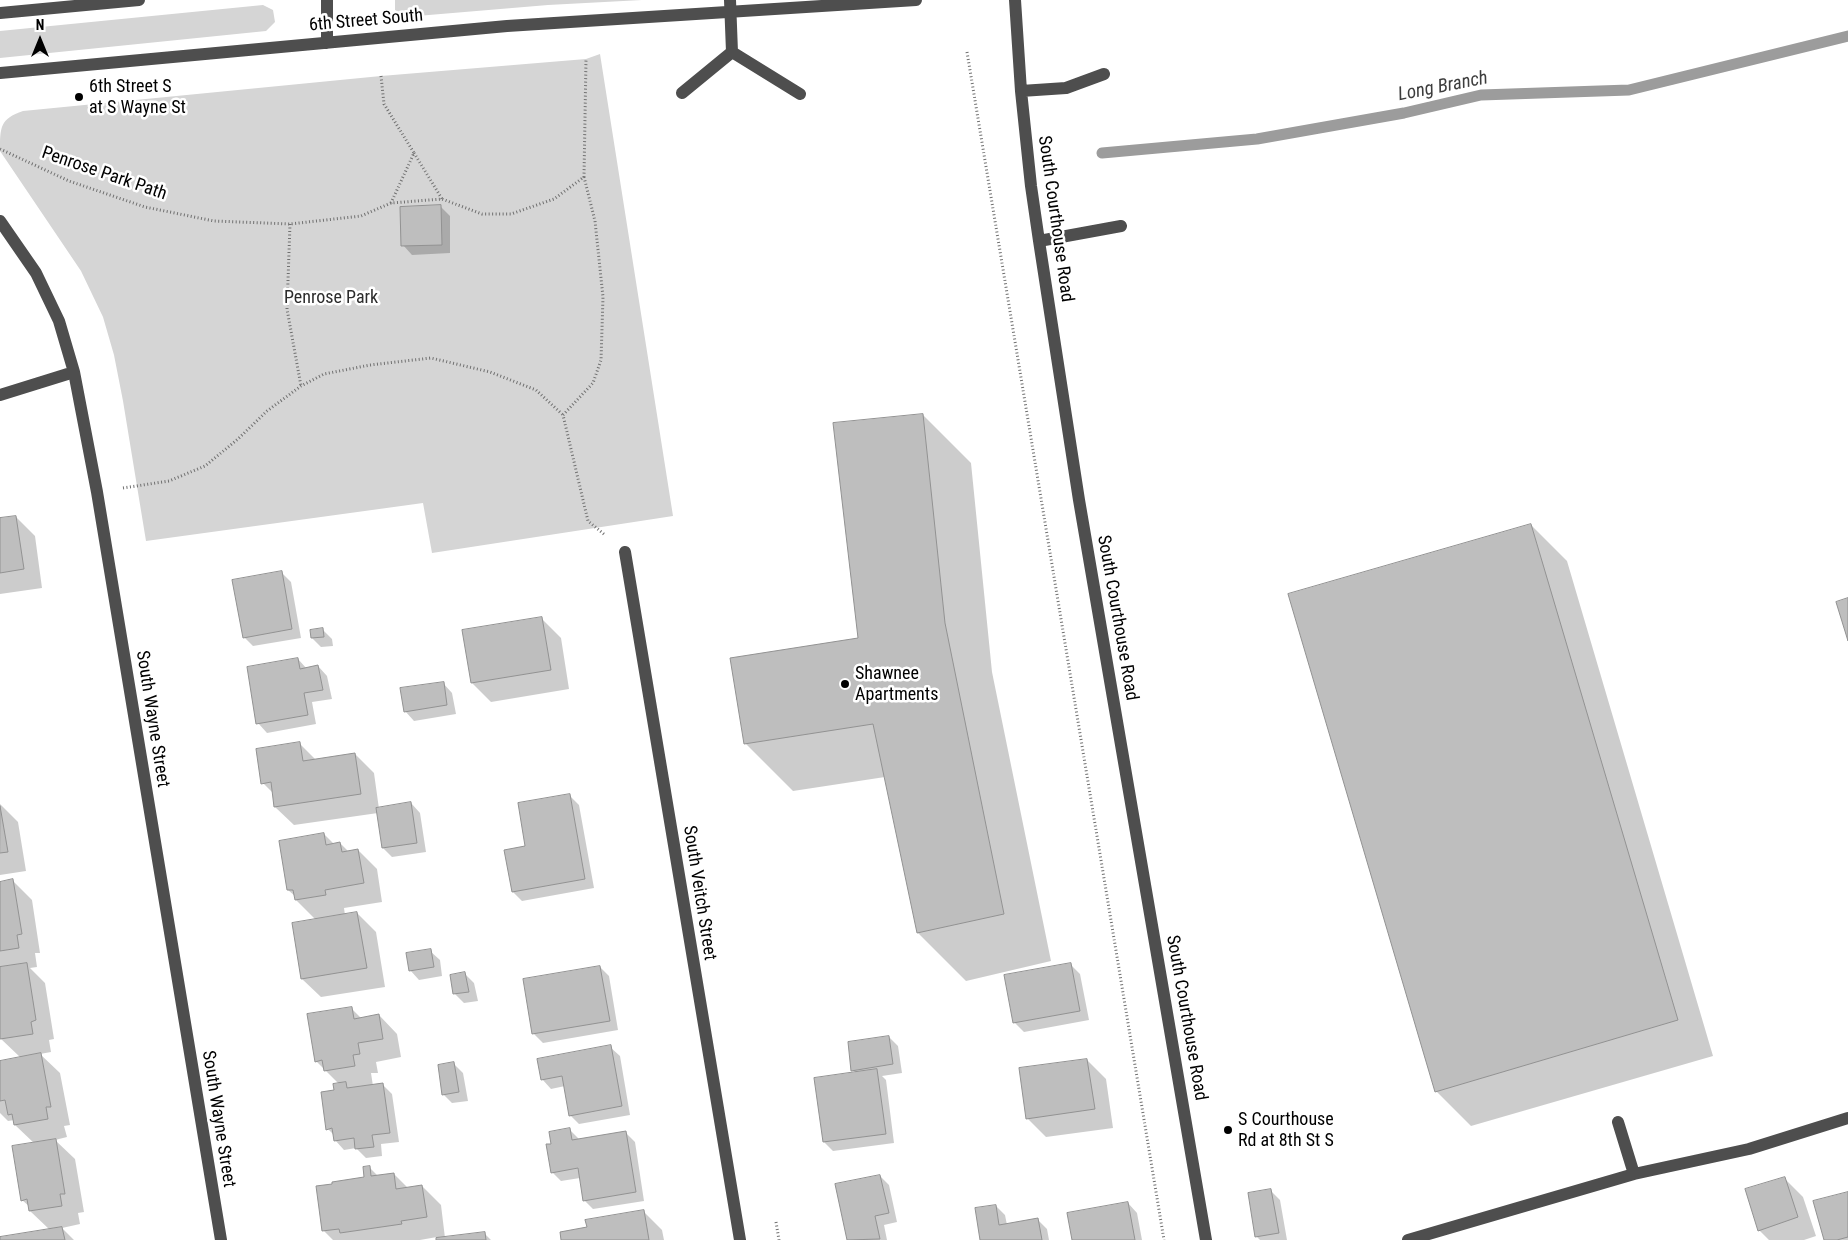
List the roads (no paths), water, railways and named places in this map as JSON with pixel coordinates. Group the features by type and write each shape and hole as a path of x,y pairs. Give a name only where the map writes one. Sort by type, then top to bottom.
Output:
{"street":[{"path":"0,13 139,0"},
{"path":"327,0 327,43"},
{"name":"6th Street South","path":"0,74 731,6 916,0"},
{"name":"South Courthouse Road","path":"1015,0 1021,91 1039,242 1079,500 1206,1240"},
{"path":"731,6 732,52"},
{"path":"682,93 732,52"},
{"path":"732,52 800,94"},
{"path":"1021,91 1066,88 1104,74"},
{"name":"South Wayne Street","path":"0,221 36,273 59,322 74,372 97,492 220,1240"},
{"path":"1039,242 1122,226"},
{"path":"0,395 74,372"},
{"name":"South Veitch Street","path":"625,552 740,1240"},
{"path":"1408,1240 1634,1174 1749,1149 1848,1118"},
{"path":"1618,1122 1634,1174"}],"waterway":[{"name":"Long Branch","path":"1102,153 1257,139 1404,113 1481,95 1629,90 1848,36"}],"place":[{"name":"6th Street S at S Wayne St","path":"79,97"},
{"name":"Shawnee Apartments","path":"845,684"},
{"name":"S Courthouse Rd at 8th St S","path":"1228,1130"}],"park label":[{"name":"Penrose Park","path":"331,298"}]}
